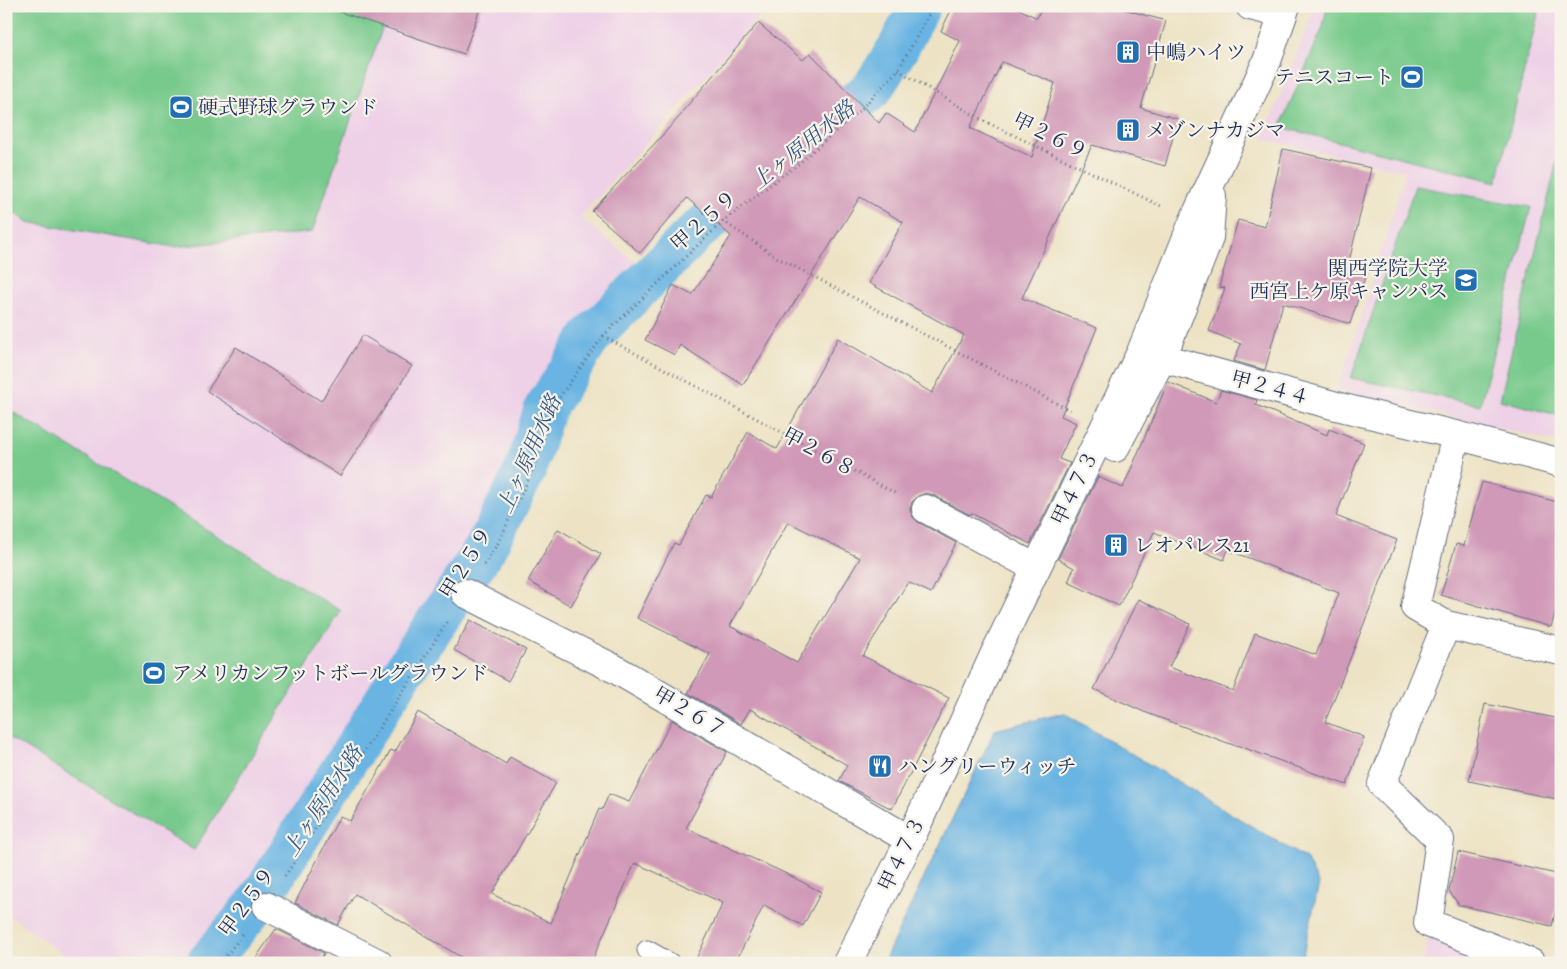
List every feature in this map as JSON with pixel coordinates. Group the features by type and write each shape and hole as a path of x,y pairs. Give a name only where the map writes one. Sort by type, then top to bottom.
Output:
{"street":[{"path":"1250,6 1284,10"},
{"name":"甲４７３","path":"847,963 910,840 994,655 1142,352 1193,222 1267,61 1284,10"},
{"path":"1049,541 1074,524 1162,358 1209,238 1214,178"},
{"name":"甲２４４","path":"1162,358 1340,407 1561,463"},
{"path":"1456,435 1415,607 1446,625 1561,651"},
{"path":"926,509 1036,568"},
{"name":"甲２６７","path":"465,593 615,669 910,840"},
{"path":"1446,625 1382,784 1440,840 1428,923 1531,963"},
{"path":"266,906 378,963"}],"lane":[{"path":"647,950 670,963"}],"path":[{"name":"甲２５９","path":"220,963 266,906 498,543 536,463 552,408 603,336 723,221 799,163 862,108 898,70 934,6"},
{"name":"甲２６９","path":"898,70 982,120 1193,222"},
{"path":"723,221 776,257 1105,428"},
{"name":"甲２６８","path":"603,336 926,509"}],"shaded area":[{"path":"6,6 768,6 580,217 646,271 580,341 540,404 516,483 471,562 334,769 229,938 202,963 75,963 6,913"},
{"name":"関西学院大学 西宮上ケ原キャンパス","path":"1316,6 1561,6 1561,443 1338,390 1406,171 1263,139"},
{"path":"1428,937 1489,963 1423,963"}],"green space":[{"name":"硬式野球グラウンド","path":"6,6 390,6 312,232 174,247 28,222 6,208"},
{"name":"テニスコート","path":"1327,6 1540,6 1497,182 1280,127 1323,27"},
{"path":"1561,144 1561,416 1500,400"},
{"path":"1415,186 1531,207 1480,405 1351,378"},
{"name":"アメリカンフットボールグラウンド","path":"6,408 341,611 194,850 6,736"}],"water":[{"path":"1064,713 1306,859 1319,884 1301,963 883,963 995,730"}],"building":[{"path":"341,6 481,6 464,54 340,12"},
{"path":"953,6 1013,6 1037,18 1042,6 1113,6 1166,21 1141,108 1178,119 1165,166 1092,145 1022,298 1097,328 1061,416 1076,423 1059,459 1070,463 1030,544 933,495 926,493 918,496 912,502 910,510 918,522 956,543 931,593 908,582 863,656 949,698 892,809 839,781 847,765 750,709 741,724 688,693 710,654 637,618 674,543 679,545 706,495 711,497 748,432 777,449 838,338 932,393 964,335 869,283 903,222 860,197 743,385 680,345 675,355 645,340 673,285 692,295 731,236 687,198 640,253 592,211 682,114 758,23 803,60 810,53 879,123 886,113 915,132 960,41 941,31","holes":["1002,62 1055,83 1032,157 970,128","788,522 860,558 797,663 730,626"]},
{"path":"1283,149 1371,168 1348,266 1367,271 1350,324 1283,303 1265,370 1234,361 1241,344 1209,331 1225,288 1219,287 1238,220 1265,227"},
{"path":"363,335 412,366 340,476 207,391 236,347 321,401"},
{"path":"1168,382 1216,402 1221,390 1257,400 1256,405 1327,435 1329,429 1364,443 1336,516 1397,540 1325,722 1364,737 1347,785 1144,712 1094,689 1138,599 1190,624 1169,667 1233,691 1255,633 1316,655 1339,593 1228,550 1224,560 1154,532 1119,606 1068,582 1074,568 1058,559 1098,477 1123,488"},
{"path":"1482,482 1561,503 1561,594 1551,627 1441,595 1456,544 1464,546"},
{"path":"558,529 601,554 571,606 528,581"},
{"path":"470,620 526,650 508,681 454,650"},
{"path":"1485,704 1561,719 1561,800 1469,781"},
{"path":"418,712 506,764 510,757 556,783 492,894 551,923 599,809 602,810 609,794 629,802 672,720 727,752 686,828 789,875 821,892 803,926 764,905 735,963 694,963 723,903 635,863 591,963 471,963 355,894 338,925 295,903 340,816 350,821 391,750 395,752"},
{"path":"1458,852 1561,875 1561,888 1552,926 1459,905 1449,891"},
{"path":"276,929 324,953 319,963 252,963"}],"waterway":[{"name":"上ヶ原用水路","path":"812,137 872,89 898,48 920,6"},
{"name":"上ヶ原用水路","path":"207,963 258,902 397,681 485,549 525,471 545,408 592,335 696,232 758,182"}],"place":[{"name":"中嶋ハイツ","path":"1128,52"},
{"name":"テニスコート","path":"1412,77"},
{"name":"硬式野球グラウンド","path":"181,107"},
{"name":"メゾンナカジマ","path":"1128,130"},
{"name":"関西学院大学 西宮上ケ原キャンパス","path":"1466,280"},
{"name":"レオパレス21","path":"1116,545"},
{"name":"アメリカンフットボールグラウンド","path":"154,673"},
{"name":"ハングリーウィッチ","path":"880,766"}]}
